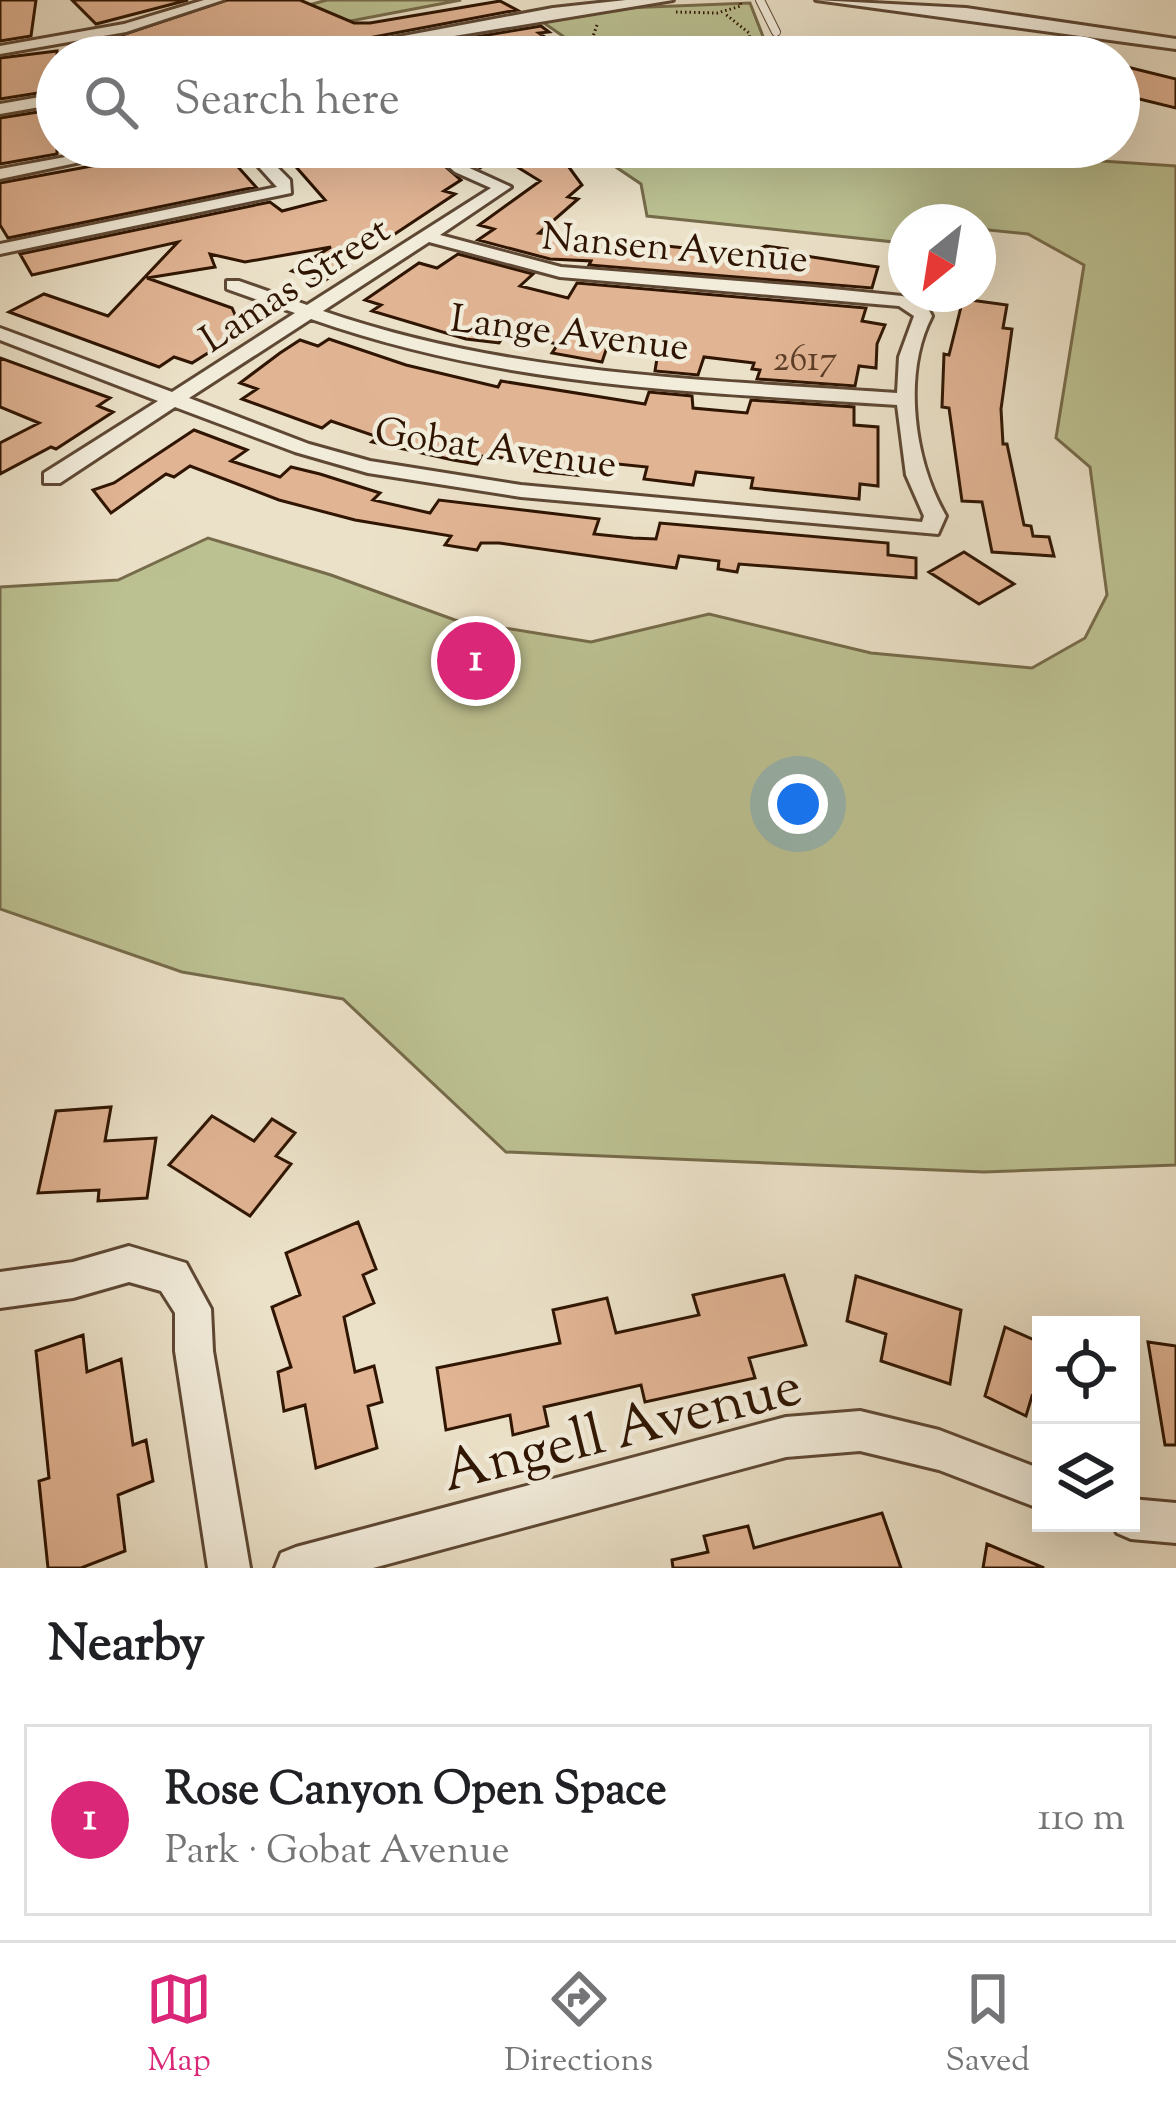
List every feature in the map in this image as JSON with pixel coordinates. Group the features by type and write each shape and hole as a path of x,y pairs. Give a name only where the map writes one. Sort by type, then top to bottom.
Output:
{"street":[{"path":"89,36 217,0"},
{"path":"430,36 553,13 665,0"},
{"path":"824,0 1120,36"},
{"path":"138,8 160,18"},
{"path":"1140,39 1176,44"},
{"path":"0,50 36,45"},
{"path":"0,110 36,103"},
{"path":"0,174 36,167"},
{"path":"0,249 285,190 269,168"},
{"name":"Lamas Street","path":"52,478 503,187 459,168"},
{"name":"Nansen Avenue","path":"428,237 560,272 813,292 920,307 923,316 916,325 908,361 908,400"},
{"name":"Lange Avenue","path":"233,285 430,351 549,372 908,400"},
{"name":"Gobat Avenue","path":"0,334 302,448 442,482 930,529 935,516 924,502 908,400"},
{"path":"0,1290 73,1280 129,1264 173,1276 193,1309 194,1351 229,1568"},
{"name":"Angell Avenue","path":"296,1568 786,1437 860,1431 939,1450 1032,1486"},
{"path":"1140,1520 1176,1523"}],"lane":[{"path":"760,0 776,32"}],"path":[{"path":"709,14 725,15 749,36"},
{"path":"593,36 602,22"}],"green space":[{"path":"327,0 461,0 272,36 196,36"},
{"path":"750,3 763,36 563,36 541,21 624,8"},
{"path":"1176,166 1176,1165 984,1172 506,1152 343,999 182,972 0,909 0,587 118,580 208,538 331,575 455,620 591,642 709,614 871,653 1032,668 1085,638 1107,595 1090,467 1056,438 1084,265 1028,234 996,231 996,204 888,204 888,241 647,216 641,184 617,168"}],"building":[{"path":"0,0 36,0 31,36 0,41"},
{"path":"72,0 188,0 96,24"},
{"path":"227,0 300,0 354,23 500,1 517,10 379,36 119,36"},
{"path":"541,26 549,32 539,33 543,36 481,36"},
{"path":"36,54 36,93 0,99 0,58"},
{"path":"1140,70 1176,79 1176,108 1140,99"},
{"path":"36,112 36,158 0,164 0,118"},
{"path":"81,168 239,168 256,187 8,238 0,225 0,183"},
{"path":"297,168 447,168 461,180 444,191 455,194 324,281 292,271 331,247 245,262 210,254 215,267 147,278 232,308 237,319 254,324 192,363 174,357 159,367 9,312 44,294 108,316 178,242 32,275 20,254 270,202 282,211 325,200"},
{"path":"519,168 570,168 582,185 568,197 578,199 539,233 744,254 766,246 787,249 786,253 878,267 872,288 589,265 591,261 550,259 478,240 494,229 479,225 540,181"},
{"path":"458,254 533,274 520,286 568,298 577,283 866,308 862,321 885,325 877,344 876,368 859,366 855,386 757,379 760,370 752,369 754,363 704,357 698,375 655,371 658,352 607,347 602,362 552,353 558,344 505,334 499,343 466,339 372,311 381,305 365,300 419,263 437,268"},
{"path":"996,304 1007,305 1003,328 1012,329 1001,409 1003,444 1007,444 1024,525 1031,526 1033,536 1049,537 1054,556 992,552 982,502 962,501 949,408 942,407 944,354 949,355 960,312 996,312"},
{"path":"329,339 406,365 498,387 501,381 645,404 649,392 692,396 693,408 747,413 751,400 854,407 854,425 878,427 878,486 860,484 859,499 751,488 753,478 696,472 693,485 644,479 647,467 589,461 584,476 535,471 538,461 481,456 477,464 372,442 378,437 331,421 322,428 242,399 257,389 240,383 280,353 300,340 318,346"},
{"path":"0,358 110,398 98,406 113,412 56,449 51,447 0,474 0,443 39,423 0,407"},
{"path":"194,430 247,450 231,461 280,477 291,467 320,474 380,493 373,500 430,513 439,500 599,519 594,534 633,538 656,539 660,523 888,543 888,555 916,558 916,578 739,564 737,572 718,569 719,561 679,556 676,568 499,543 481,543 477,550 445,545 451,536 355,520 279,500 190,466 174,477 166,474 111,513 93,490 114,483"},
{"path":"964,552 1014,584 979,604 929,572"},
{"path":"111,1107 105,1141 156,1138 147,1198 98,1201 99,1190 38,1193 56,1111"},
{"path":"212,1116 254,1141 272,1119 295,1133 276,1156 291,1164 250,1216 169,1165"},
{"path":"358,1222 376,1269 363,1275 374,1303 344,1317 355,1372 374,1366 382,1402 368,1406 377,1448 316,1468 305,1405 284,1411 278,1372 291,1367 272,1307 300,1295 286,1253"},
{"path":"784,1275 806,1345 749,1358 755,1378 645,1402 641,1385 544,1407 548,1426 513,1435 510,1415 446,1430 437,1368 560,1343 553,1310 607,1298 616,1333 699,1315 693,1295"},
{"path":"856,1276 961,1310 950,1384 881,1361 886,1334 847,1321"},
{"path":"1005,1327 1032,1339 1032,1396 1026,1416 985,1396"},
{"path":"83,1335 87,1372 121,1359 133,1445 146,1440 153,1481 118,1495 125,1551 81,1568 48,1568 39,1481 49,1478 36,1351"},
{"path":"1148,1342 1176,1346 1176,1445 1165,1445"},
{"path":"882,1513 901,1568 673,1568 672,1560 708,1552 704,1536 748,1526 754,1548"},
{"path":"987,1544 1044,1568 983,1568"}],"place":[{"name":"Rose Canyon Open Space","path":"476,661"}]}
